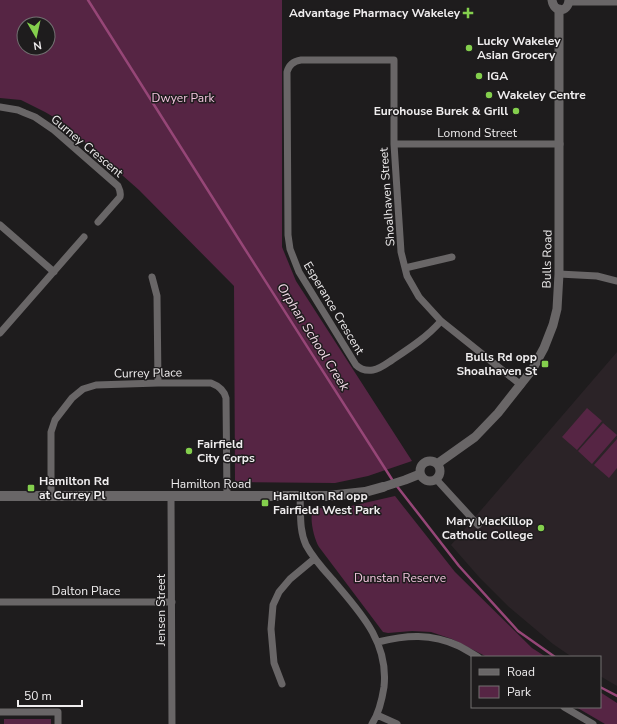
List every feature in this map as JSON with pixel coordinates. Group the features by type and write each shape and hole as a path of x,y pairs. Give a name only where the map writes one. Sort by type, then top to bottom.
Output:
{"main road":[{"name":"Hamilton Road","path":"0,496 300,497 352,494 365,492 383,486"}],"street":[{"path":"552,0 553,5 559,9 567,7 569,1 617,2"},
{"name":"Bulls Road","path":"437,464 475,437 521,386 544,348 553,325 557,309 560,274 559,9"},
{"name":"Shoalhaven Street","path":"292,64 297,60 394,60 394,144 401,252 407,276 419,297 441,321 521,386"},
{"name":"Esperance Crescent","path":"292,64 289,66 287,72 288,235 290,249 295,263 304,280 356,365 366,371 378,369 418,343 441,321"},
{"name":"Gurney Crescent","path":"0,107 18,110 35,117 54,130 118,186 121,194 120,197 98,222"},
{"name":"Lomond Street","path":"394,144 560,144"},
{"path":"0,225 54,272"},
{"path":"0,333 84,237"},
{"path":"405,268 452,257"},
{"path":"560,274 597,276 617,281"},
{"path":"152,277 157,296 158,383"},
{"name":"Currey Place","path":"51,496 51,432 55,420 72,398 83,389 96,385 211,383 223,390 226,398 227,497"},
{"path":"431,461 439,466 440,473 436,479 427,481 420,474 420,467 424,462 431,461"},
{"name":"Hamilton Road","path":"383,486 420,474"},
{"path":"436,479 478,525"},
{"name":"Jensen Street","path":"171,497 172,724"},
{"path":"300,497 303,534 314,559 366,621 378,642 383,660 385,678 377,715 372,724"},
{"path":"282,684 274,663 271,629 273,605 279,592 290,578 314,559"},
{"name":"Dalton Place","path":"0,602 172,602"},
{"path":"378,642 414,636 429,637 444,640 476,656"},
{"path":"566,708 593,724"},
{"path":"0,712 58,712 58,724"},
{"path":"377,715 397,724"}],"shaded area":[{"name":"Mary MacKillop Catholic College","path":"617,352 617,686 601,677 601,656 571,656 553,644 509,607 479,577 451,545"}],"green space":[{"name":"Dwyer Park","path":"0,0 282,0 282,247 296,281 412,461 368,476 335,483 235,482 234,286 139,190 62,122 21,100 0,98"},
{"path":"587,408 602,421 577,450 562,437"},
{"path":"603,423 617,435 592,464 578,451"},
{"path":"617,439 617,468 609,478 594,465"},
{"name":"Dunstan Reserve","path":"395,496 455,572 532,648 544,656 485,656 452,639 431,632 383,632 319,547 315,539 312,518 313,509 338,509"},
{"path":"601,693 617,703 617,724 605,724 578,708 601,708"},
{"path":"4,719 51,719 51,724 4,724"}],"waterway":[{"name":"Orphan School Creek","path":"88,0 393,481"},
{"name":"Orphan School Creek","path":"396,485 459,566 518,631 554,656"},
{"name":"Orphan School Creek","path":"601,688 617,696"}],"place":[{"name":"Advantage Pharmacy Wakeley","path":"468,13"},
{"name":"Lucky Wakeley Asian Grocery","path":"469,48"},
{"name":"IGA","path":"479,76"},
{"name":"Wakeley Centre","path":"489,95"},
{"name":"Eurohouse Burek & Grill","path":"516,111"},
{"name":"Bulls Rd opp Shoalhaven St","path":"545,364"},
{"name":"Fairfield City Corps","path":"189,451"},
{"name":"Hamilton Rd at Currey Pl","path":"31,488"},
{"name":"Hamilton Rd opp Fairfield West Park","path":"265,503"},
{"name":"Mary MacKillop Catholic College","path":"541,528"}]}
